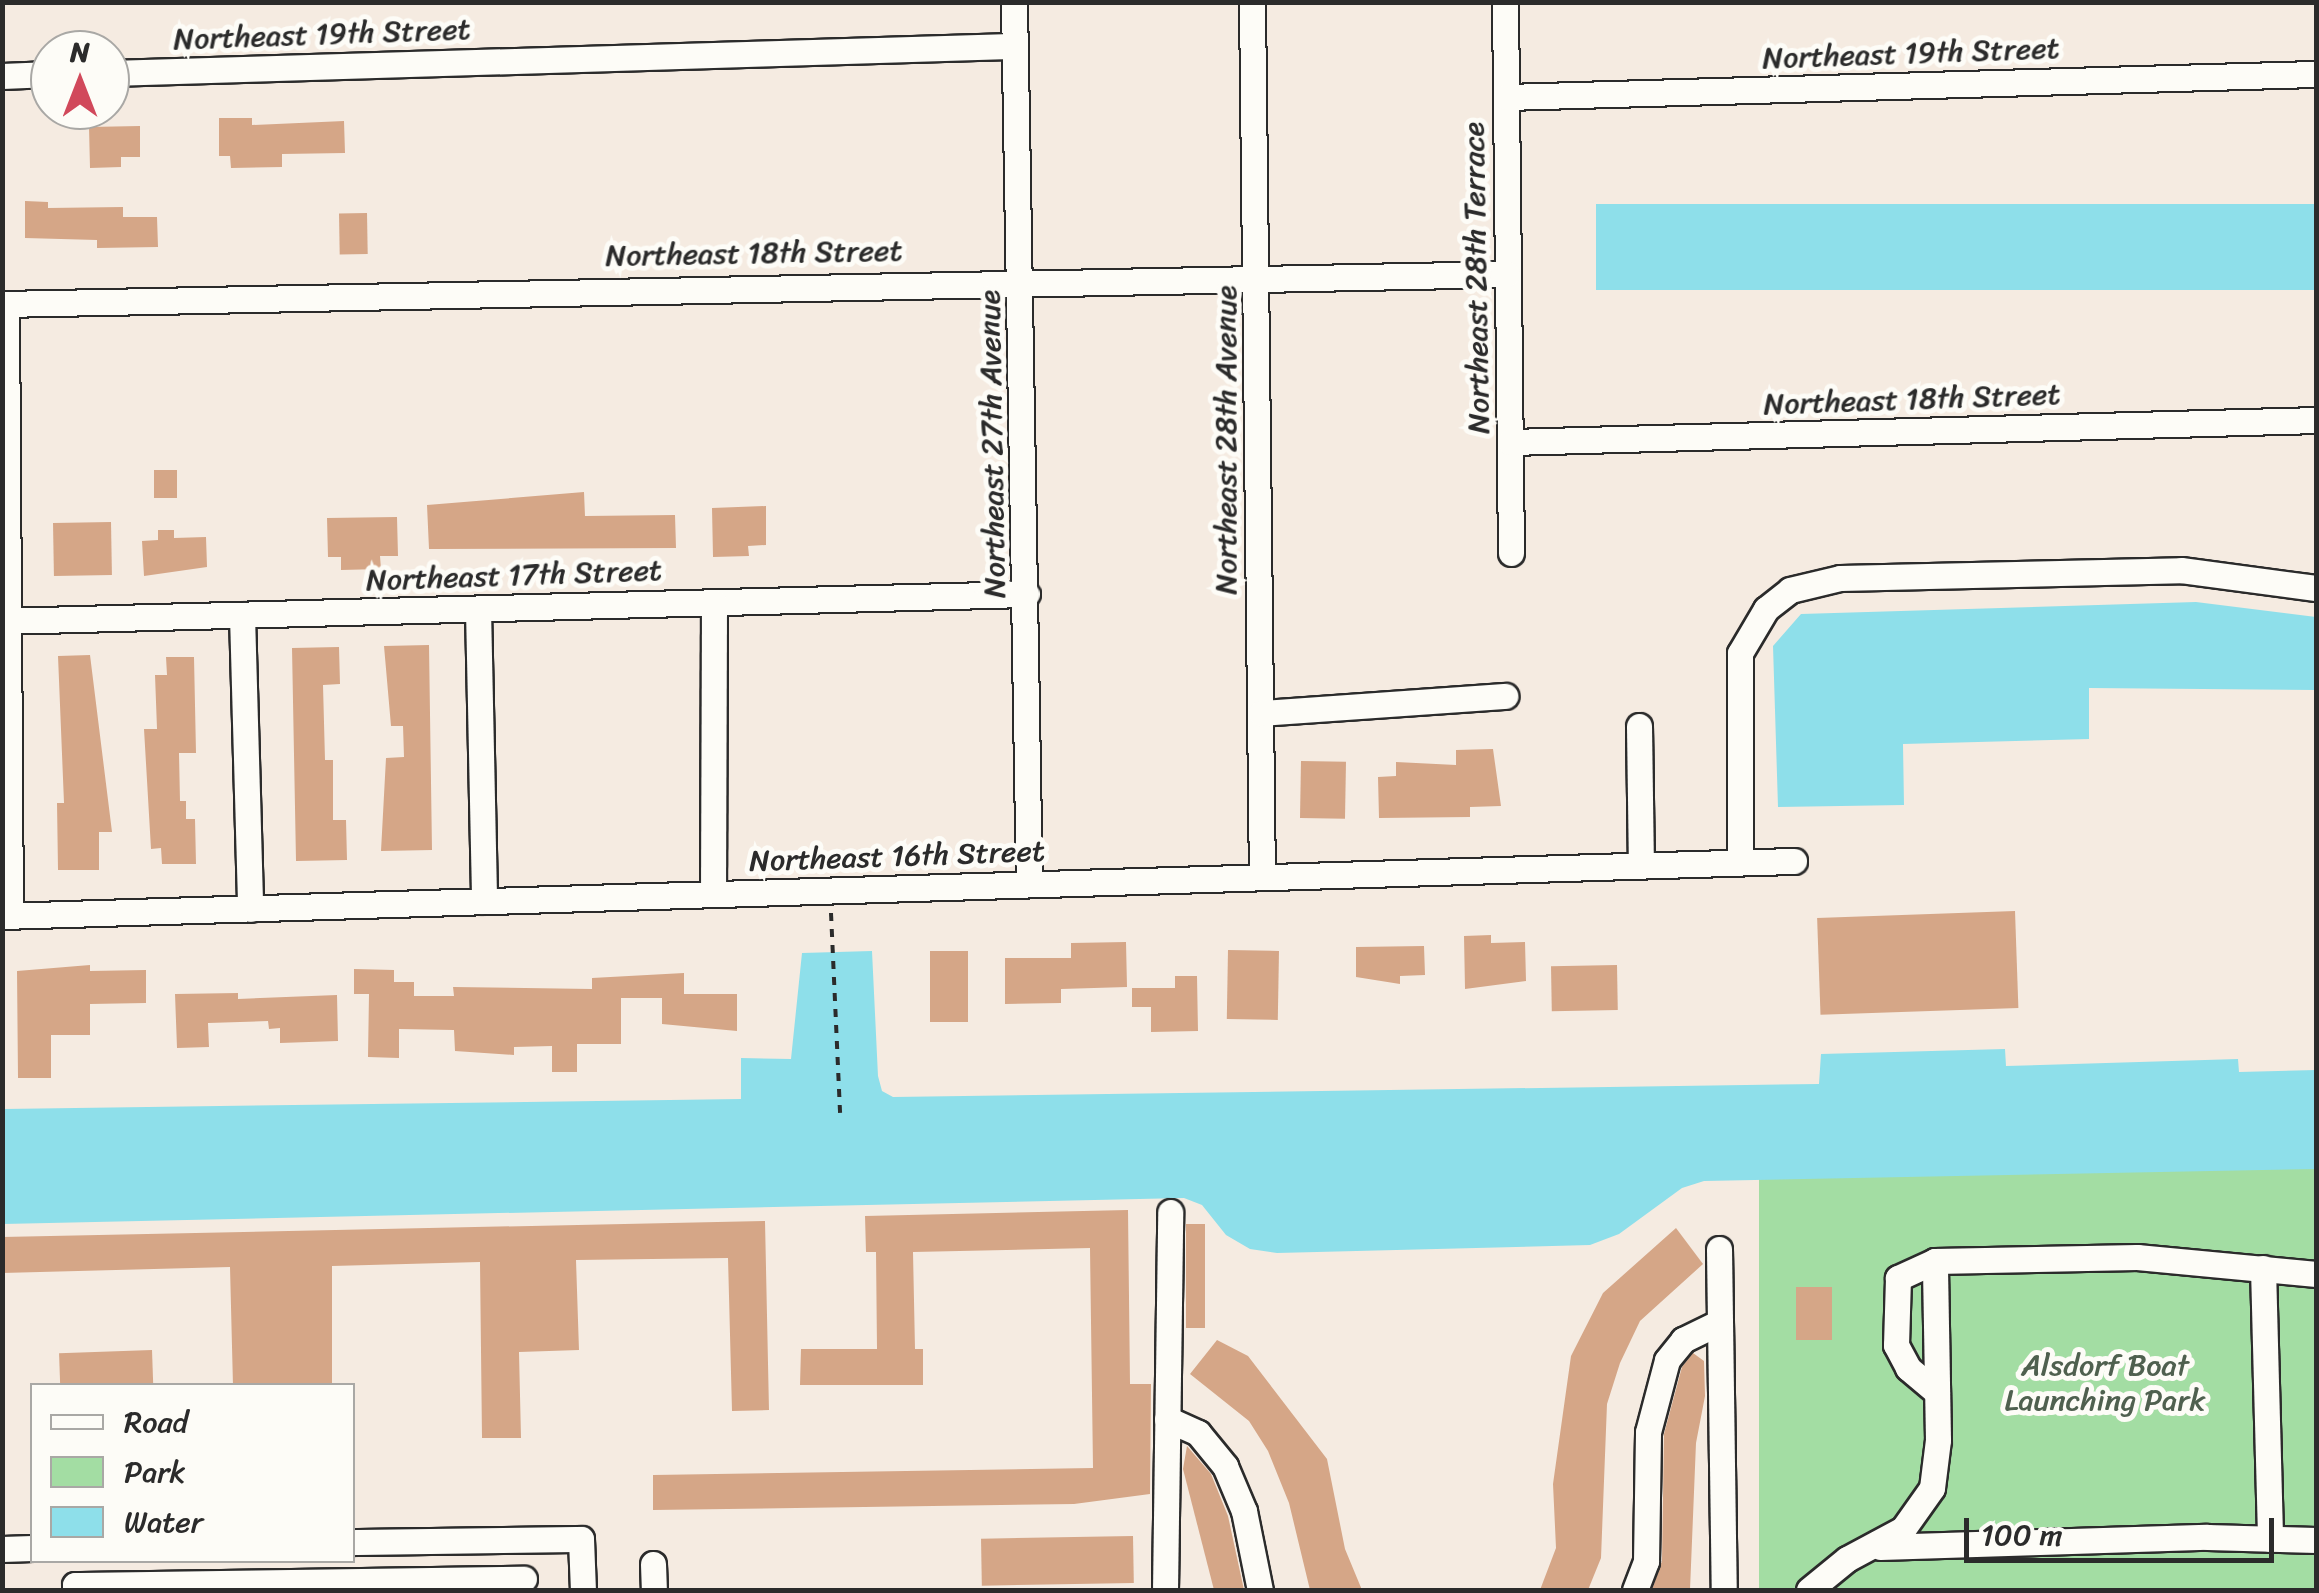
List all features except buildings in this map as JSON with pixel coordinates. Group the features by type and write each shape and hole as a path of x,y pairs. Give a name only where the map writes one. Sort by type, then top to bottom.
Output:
{"street":[{"name":"Northeast 27th Avenue","path":"1014,2 1028,594 1029,884"},
{"name":"Northeast 28th Avenue","path":"1252,2 1262,877"},
{"name":"Northeast 28th Terrace","path":"1506,2 1512,553"},
{"name":"Northeast 19th Street","path":"130,72 1016,46"},
{"name":"Northeast 19th Street","path":"1506,97 2316,74"},
{"path":"2,76 30,75"},
{"name":"Northeast 18th Street","path":"4,304 1257,274 1508,274"},
{"path":"4,304 6,916"},
{"name":"Northeast 18th Street","path":"1510,442 2316,420"},
{"path":"1740,862 1740,653 1766,609 1790,590 1840,578 2181,570 2316,588"},
{"name":"Northeast 17th Street","path":"4,621 1028,594"},
{"path":"713,894 714,602"},
{"path":"478,609 484,901"},
{"path":"242,615 250,909"},
{"path":"1261,713 1505,696"},
{"path":"1639,726 1642,865"},
{"name":"Northeast 16th Street","path":"6,916 1794,860"},
{"path":"1165,1590 1170,1212"},
{"path":"1719,1249 1724,1590"},
{"path":"1937,1392 1908,1368 1896,1345 1898,1278 1934,1261 2138,1257 2316,1274"},
{"path":"1934,1261 1937,1392 1932,1488 1940,1518 1959,1542"},
{"path":"2263,1268 2270,1539"},
{"path":"1634,1590 1646,1561 1648,1432 1667,1360 1684,1340 1720,1322"},
{"path":"1167,1419 1198,1432 1225,1466 1244,1510 1260,1590"},
{"path":"1809,1590 1847,1559 1875,1548 1903,1530 1932,1488"},
{"path":"355,1542 581,1539 583,1590"},
{"path":"1875,1548 1959,1542 2316,1540"},
{"path":"3,1548 30,1548"},
{"path":"654,1564 654,1590"},
{"path":"76,1590 75,1585 524,1579"}],"path":[{"path":"830,891 840,1113"}],"green space":[{"name":"Alsdorf Boat Launching Park","path":"1759,1169 2316,1169 2316,1590 1759,1590"}],"water":[{"path":"1596,204 2316,204 2316,290 1596,290"},
{"path":"2196,602 2316,617 2316,690 2089,688 2089,739 1903,744 1904,805 1778,807 1773,646 1801,614"},
{"path":"872,951 878,1076 882,1091 893,1097 1819,1084 1821,1054 2005,1049 2006,1066 2238,1059 2239,1072 2316,1070 2316,1169 1704,1181 1682,1188 1619,1234 1590,1245 1277,1253 1250,1249 1226,1235 1202,1205 1184,1198 3,1224 3,1109 741,1099 741,1058 791,1059 802,953"}]}
